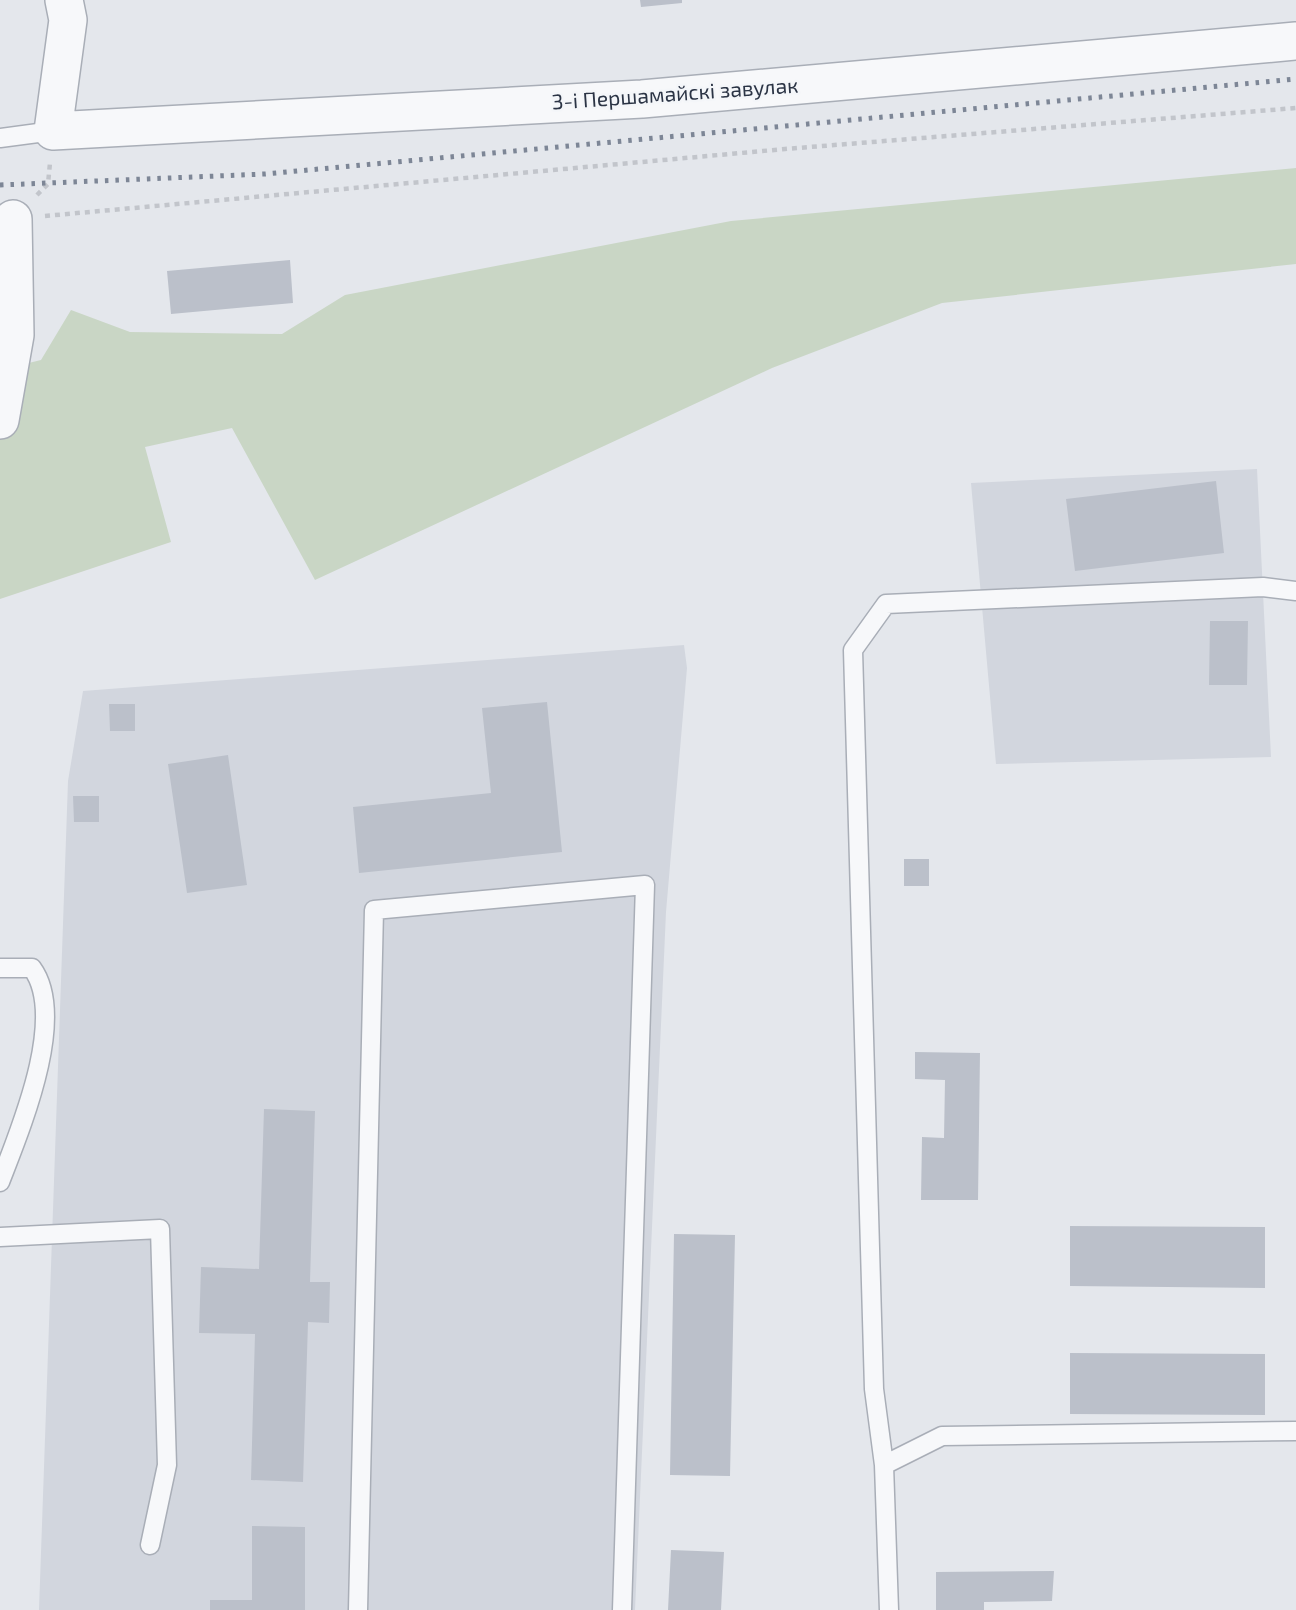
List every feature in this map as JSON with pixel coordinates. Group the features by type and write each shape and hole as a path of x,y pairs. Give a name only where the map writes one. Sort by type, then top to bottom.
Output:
{"street":[{"path":"53,131 68,20 64,0"},
{"name":"3-і Першамайскі завулак","path":"53,131 642,99 1296,41"},
{"path":"0,420 15,335 13,219"}],"lane":[{"path":"0,138 53,131"},
{"path":"889,1610 884,1465 874,1389 853,650 887,604 1263,587 1296,591"},
{"path":"358,1610 374,910 645,885 622,1610"},
{"path":"0,968 32,968 42,981 46,1018 32,1099 0,1182"},
{"path":"0,1237 160,1229 167,1465 150,1545"},
{"path":"884,1465 942,1436 1296,1430"}],"path":[{"path":"13,219 772,150 1296,108"},
{"path":"13,219 48,184 53,131"}],"shaded area":[{"path":"1257,469 1271,757 996,764 971,483"},
{"path":"684,645 687,668 666,912 635,1610 39,1610 68,781 83,691"}],"green space":[{"path":"1296,168 1296,264 942,303 772,368 315,580 232,428 145,447 171,542 0,599 0,370 41,360 71,310 130,332 282,334 345,295 731,221"}],"building":[{"path":"640,0 682,0 682,3 641,7"},
{"path":"290,260 293,303 171,314 167,271"},
{"path":"1216,481 1224,553 1075,571 1066,499"},
{"path":"1210,621 1248,621 1247,685 1209,685"},
{"path":"547,702 562,852 359,873 353,807 491,793 482,708"},
{"path":"109,704 135,704 135,731 110,731"},
{"path":"228,755 247,885 187,893 168,764"},
{"path":"73,796 99,796 99,822 74,822"},
{"path":"904,859 929,859 929,886 904,886"},
{"path":"915,1052 980,1053 978,1200 921,1200 922,1137 944,1138 945,1080 915,1079"},
{"path":"264,1109 315,1111 310,1282 330,1282 329,1323 308,1322 303,1482 251,1480 255,1334 199,1333 201,1267 259,1269"},
{"path":"1070,1226 1265,1227 1265,1288 1070,1286"},
{"path":"674,1234 735,1235 730,1476 670,1475"},
{"path":"1070,1353 1265,1354 1265,1415 1070,1414"},
{"path":"252,1526 305,1527 305,1610 210,1610 210,1600 252,1600"},
{"path":"671,1550 724,1552 721,1610 668,1610"},
{"path":"1054,1571 1052,1601 984,1602 984,1610 936,1610 936,1572"}],"railway":[{"path":"0,185 265,174 1296,79"}]}
